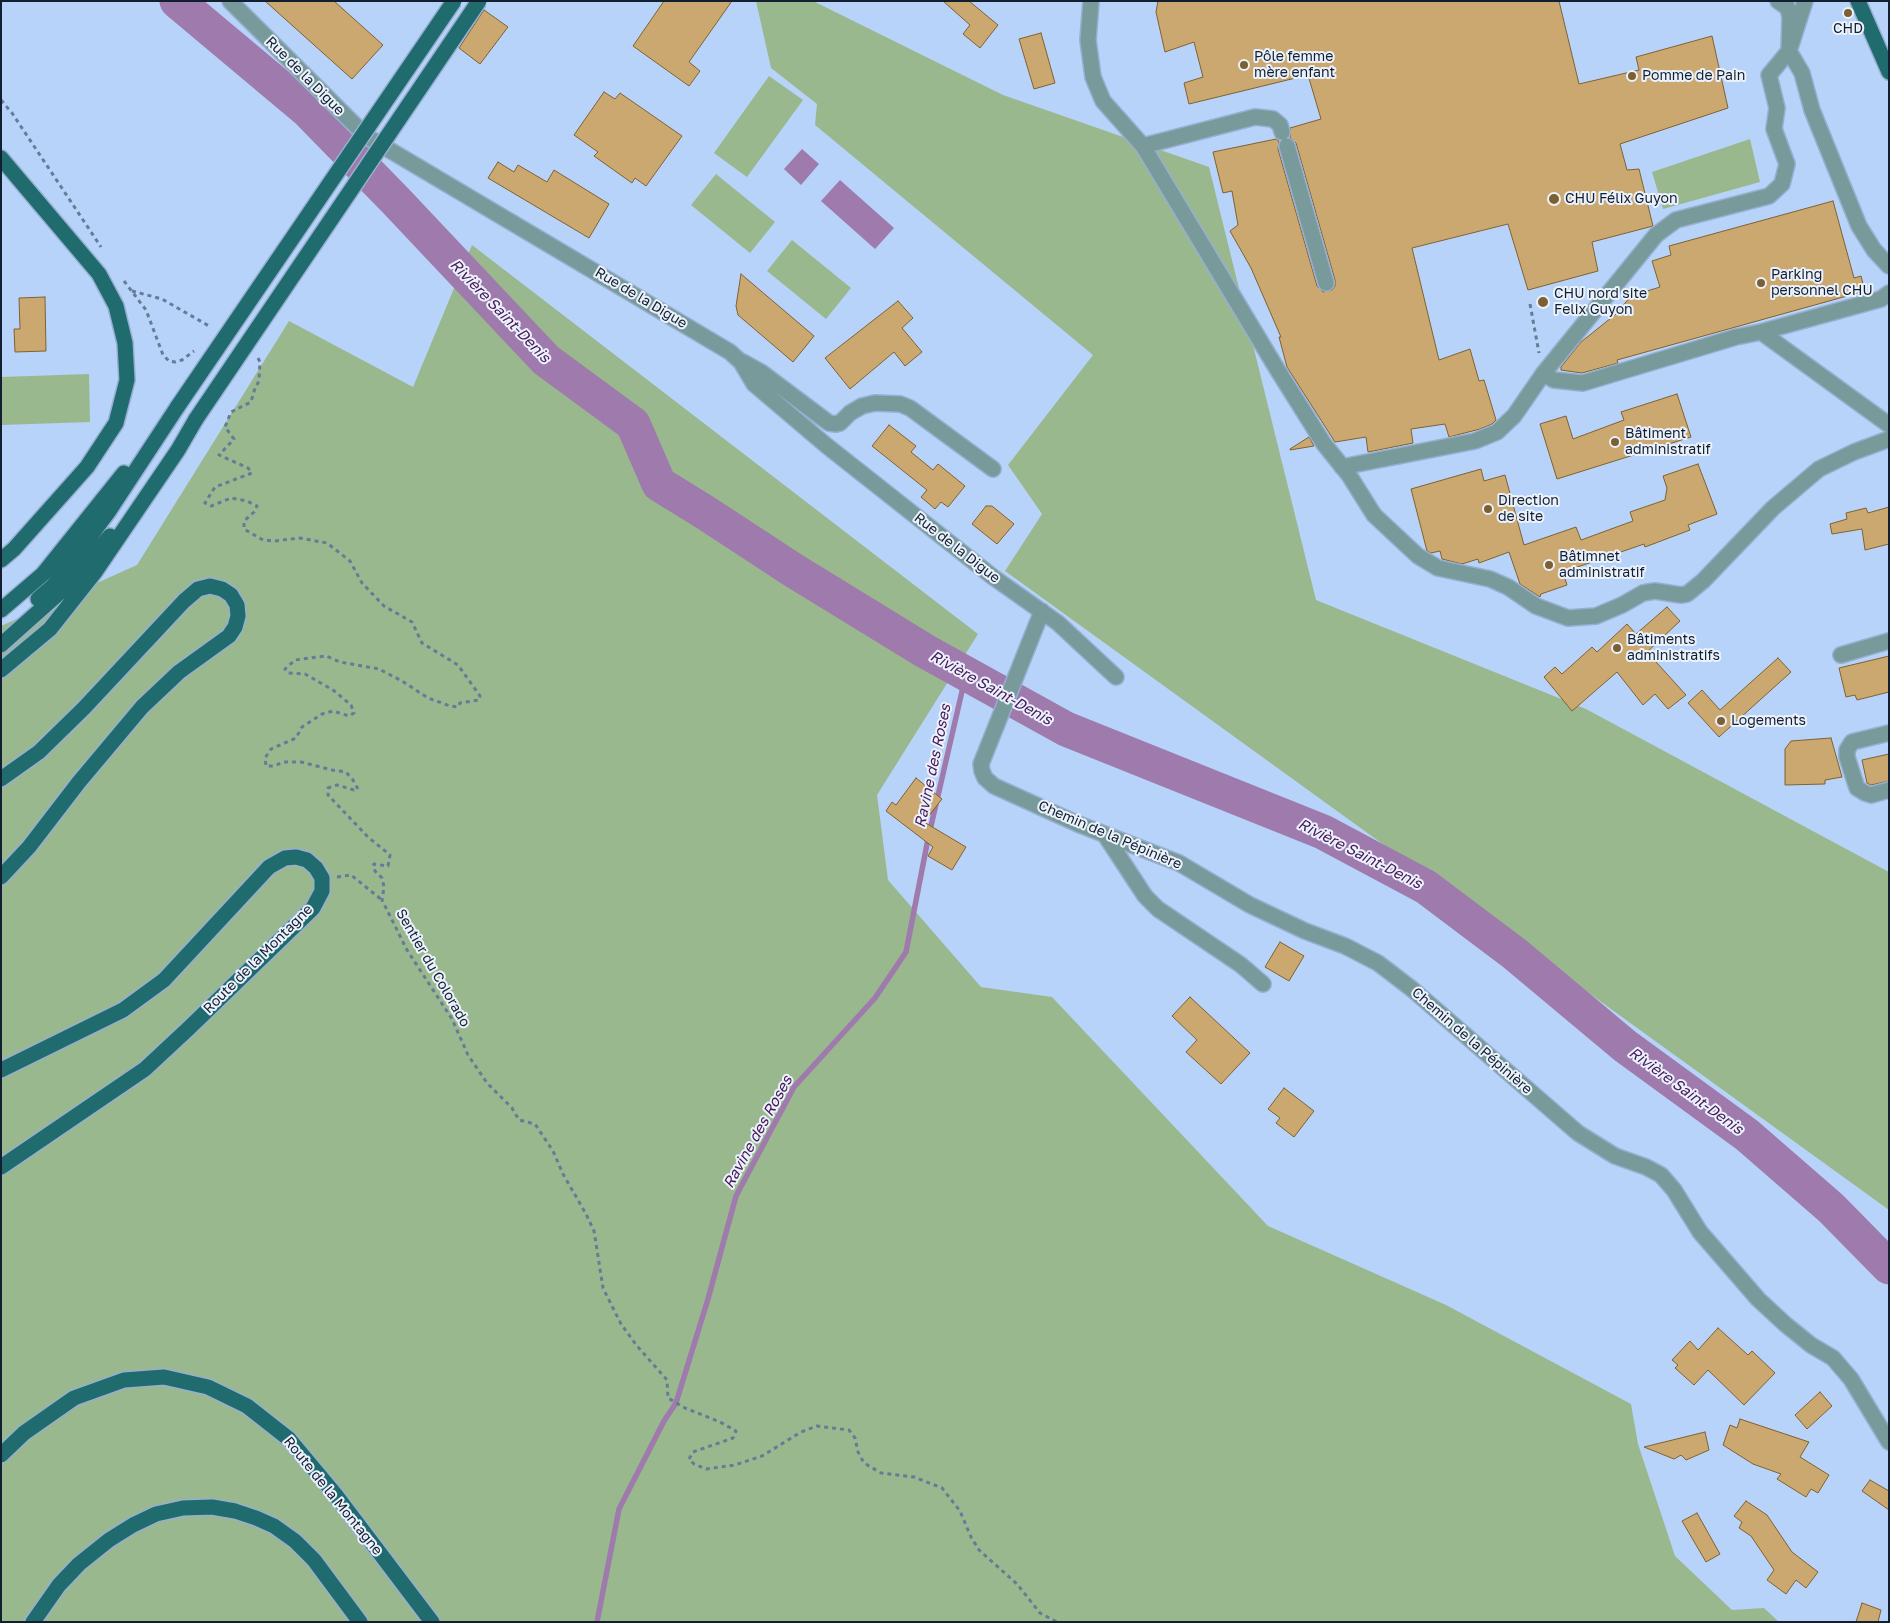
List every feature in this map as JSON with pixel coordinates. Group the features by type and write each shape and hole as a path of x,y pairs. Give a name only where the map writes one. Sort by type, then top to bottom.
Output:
{"main road":[{"path":"1,633 53,586 109,511 178,406 454,1"},
{"path":"1,645 72,580 119,526 196,419 479,1"},
{"path":"1858,1 1889,72"},
{"path":"1,158 99,274 116,306 125,343 127,380 116,423 87,467 14,549 1,560"},
{"path":"1,610 43,574 178,406"},
{"path":"1,670 50,629 96,572 196,419"},
{"path":"1,780 39,752 84,708 191,595 198,590 210,586 222,589 231,595 236,605 238,616 235,627 229,636 180,672 142,707 79,782 29,847 1,876"},
{"path":"1,1070 123,1010 164,980 269,867 285,858 296,857 307,860 316,868 322,878"},
{"name":"Route de la Montagne","path":"1,1167 145,1069 313,908 322,891 322,878"},
{"name":"Route de la Montagne","path":"1,1455 24,1433 74,1398 124,1380 164,1376 208,1387 247,1406 289,1439 335,1494 432,1622"},
{"path":"33,1622 59,1585 79,1564 109,1540 133,1525 156,1514 183,1508 212,1507 235,1511 256,1518 274,1526 294,1541 314,1560 360,1622"}],"street":[{"name":"Rue de la Digue","path":"230,1 366,136 730,352 741,362 754,384 827,446 1116,677"},
{"path":"1091,1 1088,40 1093,77 1103,101 1143,146 1277,369 1324,444 1349,475 1374,515 1418,556 1438,568 1490,579 1508,587 1536,606 1568,618 1596,616 1622,605 1643,593 1655,591 1681,595 1691,592 1773,508 1819,469 1854,452 1889,439"},
{"path":"1778,1 1788,8 1790,17 1789,51 1802,73 1812,110 1859,226 1874,250 1889,266"},
{"path":"1342,467 1475,441 1497,432 1514,416 1543,374 1656,235 1676,220 1769,196 1782,184 1787,164 1774,129 1777,108 1769,75 1789,51 1805,1"},
{"path":"1143,146 1255,117 1273,119 1280,125 1326,283"},
{"path":"1543,374 1554,380 1582,383 1736,337 1761,332 1881,299 1889,294"},
{"path":"1761,332 1889,425"},
{"path":"741,362 761,372 829,423 840,423 850,413 862,406 876,403 900,404 910,408 993,469"},
{"name":"Chemin de la Pépinière","path":"1040,616 981,764 985,778 994,786 1105,835 1179,863 1250,905 1305,931 1345,946 1378,963 1412,989 1578,1133 1615,1156 1646,1167 1661,1175 1674,1190 1700,1232 1758,1299 1804,1340 1833,1358 1851,1379 1889,1442"},
{"path":"1841,655 1889,641"},
{"path":"1889,733 1852,742 1847,750 1847,756 1857,788 1871,795 1889,790"},
{"path":"1105,835 1145,896 1158,909 1241,966 1263,984"}],"path":[{"path":"1,100 12,113 104,252"},
{"path":"120,276 146,310 163,355 169,361 175,362 182,360 194,350"},
{"path":"111,298 126,291 132,291 162,300 208,326"},
{"path":"1530,304 1543,374"},
{"name":"Sentier du Colorado","path":"257,355 260,362 259,380 251,402 232,412 226,427 234,439 219,455 248,468 252,473 215,487 205,503 211,506 232,498 247,501 257,506 254,512 244,520 244,529 263,540 275,541 300,538 327,543 350,561 362,583 384,606 412,622 422,643 458,665 480,696 478,700 460,702 458,707 450,706 428,698 379,669 340,662 326,656 295,660 285,669 288,673 305,674 333,690 351,705 354,713 349,716 334,711 322,714 302,727 296,738 271,749 265,758 266,766 274,766 284,762 300,762 346,772 358,789 354,790 337,785 328,788 328,795 368,837 390,855 388,866 374,864 373,866 382,878 384,887 382,900 407,950 452,1019 468,1055 487,1084 512,1108 519,1120 535,1124 553,1151 563,1174 594,1231 603,1288 621,1324 637,1346 667,1380 668,1398 685,1408 720,1422 736,1432 733,1438 693,1452 689,1459 694,1464 706,1468 736,1465 762,1456 801,1432 817,1426 849,1430 855,1438 858,1452 864,1462 881,1473 914,1477 942,1488 960,1511 979,1550 1018,1584 1040,1613 1056,1622"},
{"path":"322,878 351,875 382,900"}],"green space":[{"path":"756,1 813,1 1003,95 1209,167 1316,600 1586,709 1889,872 1889,1210 1005,571 1042,514 1008,465 1093,355 815,125 817,104 771,68"},
{"path":"769,76 803,100 747,177 714,153"},
{"path":"1750,139 1760,182 1663,209 1652,172"},
{"path":"716,174 775,222 750,253 691,205"},
{"path":"792,240 851,288 826,319 767,271"},
{"path":"472,245 978,634 877,795 888,880 981,987 1052,997 1268,1226 1446,1305 1631,1404 1638,1444 1675,1556 1732,1610 1764,1608 1779,1622 1,1622 1,626 137,565 289,321 413,387"},
{"path":"89,374 90,422 1,425 1,377"}],"shaded area":[{"path":"802,149 819,164 801,185 784,169"},
{"path":"840,180 894,228 875,249 821,201"}],"building":[{"path":"265,1 334,1 383,45 352,79"},
{"path":"664,1 732,1 689,62 700,71 689,86 633,46"},
{"path":"943,1 969,1 998,25 980,48 963,34 970,25"},
{"path":"1158,1 1559,1 1579,84 1639,70 1636,57 1712,36 1728,108 1620,144 1627,170 1639,169 1653,226 1592,242 1598,271 1528,290 1508,224 1412,248 1439,360 1470,349 1479,381 1484,380 1496,420 1492,424 1480,429 1449,437 1445,424 1411,429 1413,443 1368,452 1366,437 1335,442 1287,367 1279,337 1281,337 1251,268 1230,231 1238,225 1232,191 1223,193 1213,152 1276,139 1279,141 1278,149 1317,286 1323,292 1332,290 1335,286 1335,280 1296,143 1290,137 1290,128 1321,119 1308,75 1189,104 1184,83 1203,77 1194,42 1165,52 1156,12"},
{"path":"484,10 508,27 480,64 459,48"},
{"path":"1041,33 1055,83 1034,89 1019,39"},
{"path":"604,92 615,99 620,93 682,136 646,186 635,178 632,183 594,156 598,152 574,135"},
{"path":"498,162 514,172 518,165 547,182 554,170 609,204 589,238 488,178"},
{"name":"Parking personnel CHU","path":"1833,201 1854,278 1861,276 1865,291 1617,360 1618,363 1582,373 1561,370 1561,367 1581,342 1616,314 1631,296 1660,287 1652,261 1671,255 1669,246"},
{"path":"741,274 814,336 793,362 738,315 736,306"},
{"path":"45,297 46,351 15,352 14,329 20,329 19,298"},
{"path":"898,301 913,318 902,328 922,352 905,366 894,352 850,389 825,358"},
{"name":"Bâtiment administratif","path":"1677,394 1691,437 1557,479 1540,424 1566,416 1573,439 1624,420 1621,412"},
{"path":"889,425 916,446 911,452 933,470 938,464 965,486 948,507 941,502 935,509 921,497 927,490 872,446"},
{"path":"1309,437 1314,446 1290,450 1290,449"},
{"path":"1698,464 1717,514 1688,525 1690,530 1645,547 1644,544 1563,572 1567,585 1541,594 1540,597 1520,584 1509,552 1479,563 1478,559 1462,564 1442,559 1440,551 1431,553 1427,551 1411,489 1481,469 1484,481 1505,475 1524,545 1576,527 1581,540 1633,521 1630,512 1665,500 1667,488 1663,476"},
{"path":"986,506 992,506 1014,524 997,544 972,524"},
{"path":"1889,507 1889,544 1865,550 1862,529 1832,534 1830,524 1847,519 1846,513 1866,508 1868,513"},
{"path":"1667,607 1680,621 1647,652 1686,695 1668,709 1655,694 1643,705 1617,672 1572,711 1544,677 1555,667 1562,674 1592,647 1597,652 1627,624 1636,634"},
{"path":"1889,656 1889,692 1857,700 1855,695 1846,697 1839,668"},
{"name":"Logements","path":"1778,658 1791,672 1719,737 1688,703 1702,690 1720,710"},
{"path":"1831,738 1842,777 1825,780 1825,784 1785,785 1785,749 1791,741"},
{"path":"1889,754 1889,781 1871,785 1867,783 1862,760"},
{"path":"916,778 942,799 924,822 966,847 952,870 928,856 933,847 886,811 892,802 896,805"},
{"path":"1280,942 1304,956 1289,981 1265,967"},
{"path":"1190,997 1250,1053 1221,1084 1186,1052 1197,1040 1172,1016"},
{"path":"1284,1088 1314,1111 1294,1137 1276,1123 1280,1118 1268,1109"},
{"path":"1718,1328 1748,1355 1752,1351 1775,1373 1744,1405 1708,1370 1694,1385 1675,1368 1678,1365 1672,1360 1690,1341 1698,1350"},
{"path":"1820,1392 1832,1406 1807,1429 1795,1415"},
{"path":"1740,1419 1809,1442 1800,1457 1829,1475 1818,1493 1811,1489 1806,1497 1777,1479 1781,1474 1753,1464 1723,1445 1730,1425 1737,1428"},
{"path":"1705,1432 1709,1450 1686,1460 1681,1455 1674,1459 1644,1447"},
{"path":"1870,1480 1889,1491 1889,1510 1862,1491"},
{"path":"1746,1501 1767,1515 1792,1552 1818,1572 1806,1588 1796,1580 1786,1594 1767,1580 1774,1570 1751,1536 1739,1528 1742,1522 1734,1516"},
{"path":"1697,1513 1720,1554 1706,1562 1682,1521"},
{"path":"1862,1603 1881,1610 1878,1622 1856,1622"}],"waterway":[{"name":"Rivière Saint-Denis","path":"177,1 307,110 546,360 633,424 659,484 793,570 925,651 1066,729 1323,832 1426,887 1515,954 1625,1046 1747,1135 1831,1208 1889,1267"},
{"name":"Ravine des Roses","path":"597,1622 619,1509 664,1421 676,1403 708,1299 736,1196 794,1087 875,998 906,952 928,839 966,674"}],"place":[{"name":"CHD","path":"1848,13"},
{"name":"Pôle femme mère enfant","path":"1244,65"},
{"name":"Pomme de Pain","path":"1632,76"},
{"name":"CHU Félix Guyon","path":"1554,199"},
{"name":"Parking personnel CHU","path":"1761,283"},
{"name":"CHU nord site Felix Guyon","path":"1543,302"},
{"name":"Bâtiment administratif","path":"1615,442"},
{"name":"Direction de site","path":"1488,509"},
{"name":"Bâtimnet administratif","path":"1549,565"},
{"name":"Bâtiments administratifs","path":"1617,648"},
{"name":"Logements","path":"1721,721"}]}
